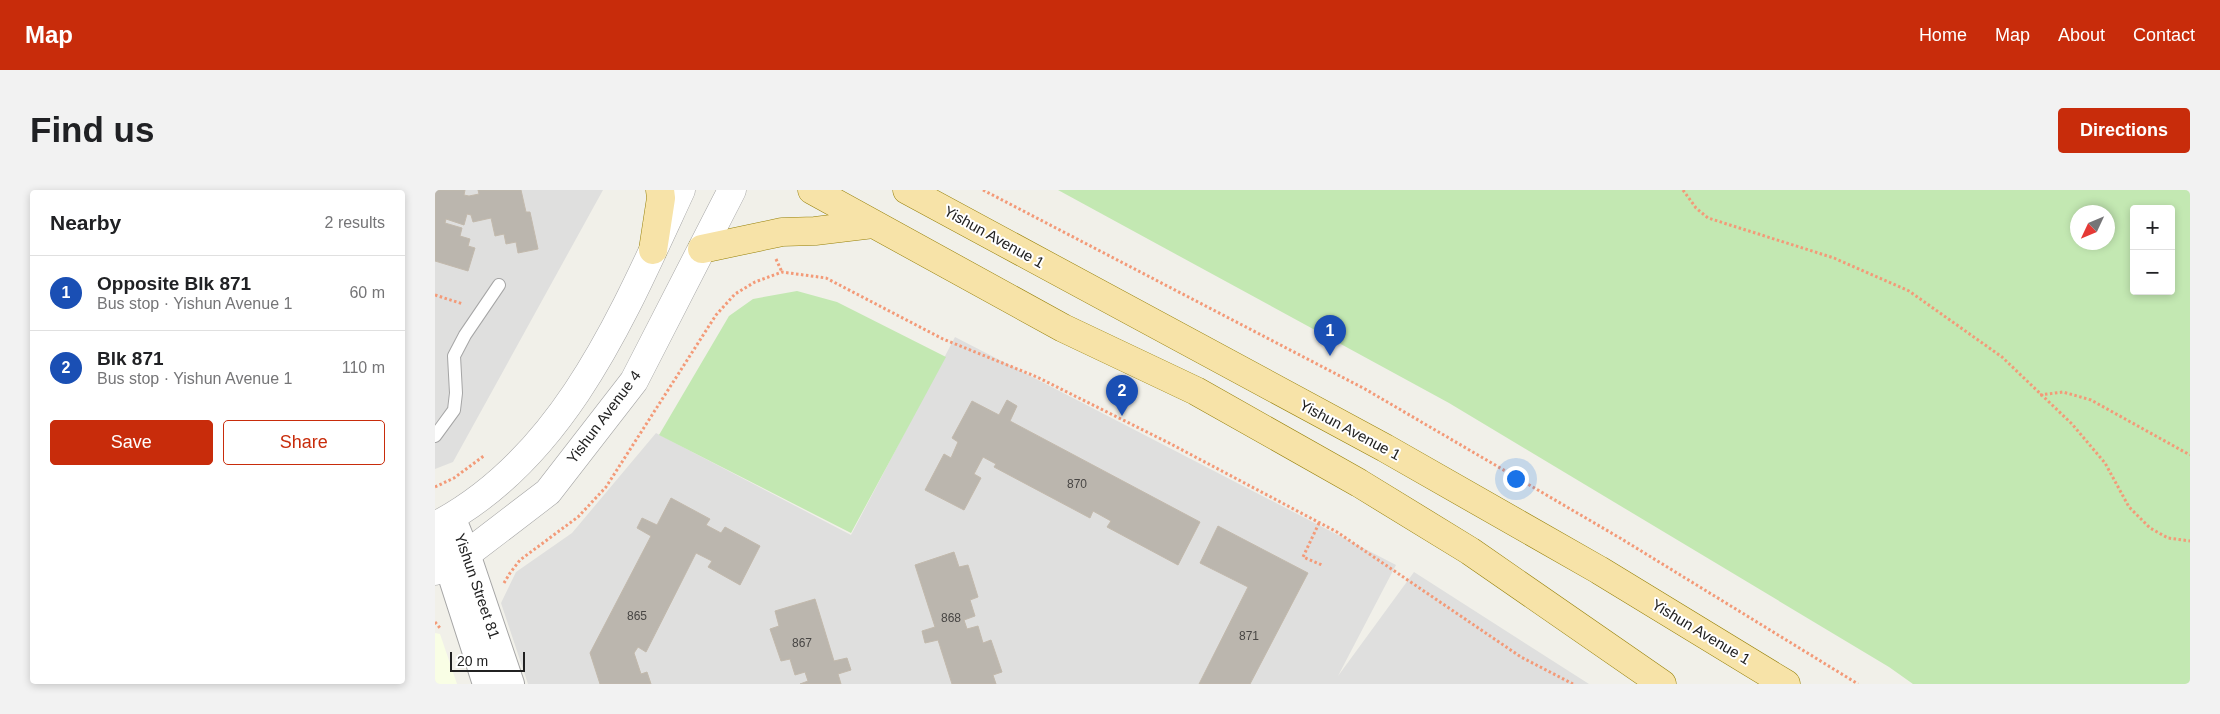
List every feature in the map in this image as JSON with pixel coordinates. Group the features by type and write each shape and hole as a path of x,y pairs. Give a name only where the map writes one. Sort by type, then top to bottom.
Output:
{"main road":[{"path":"653,250 661,198 660,190"},
{"path":"812,190 1063,328 1196,392 1359,483 1470,551 1662,684"},
{"name":"Yishun Avenue 1","path":"907,190 1385,448 1599,570 1786,684"},
{"path":"702,249 783,232 815,231 873,224"}],"street":[{"path":"441,526 503,480 565,411 611,336 681,190"},
{"name":"Yishun Avenue 4","path":"450,564 548,492 634,381 732,190"},
{"name":"Yishun Street 81","path":"441,526 450,564 486,684"},
{"name":"Yishun Street 81","path":"450,564 511,684"}],"lane":[{"path":"435,436 454,410 457,393 454,356 465,335 499,285"}],"path":[{"path":"983,190 1365,389 1621,538 1858,684"},
{"path":"1683,190 1696,208 1708,218 1834,258 1909,291 2002,357 2040,395 2073,424 2105,462 2129,507 2150,528 2168,538 2190,541"},
{"path":"504,584 520,560 578,517 606,487 723,308 742,290 755,282 782,272 826,278 943,339 1045,381 1169,443 1337,532 1521,657 1573,684"},
{"path":"435,295 483,310"},
{"path":"2040,395 2063,392 2091,400 2190,455"},
{"path":"435,487 454,478 489,453"},
{"path":"1319,523 1303,558 1322,566"}],"shaded area":[{"path":"435,190 603,190 453,462 435,469"},
{"path":"955,337 1396,565 1338,676 1414,572 1589,684 528,684 501,603 516,572 572,533 656,433 851,535"},
{"path":"435,633 440,634 457,684 435,684"}],"green space":[{"path":"1058,190 2190,190 2190,684 1913,684 1889,667 1449,403"},
{"path":"797,291 837,302 946,357 851,533 659,435 729,316 753,299"}],"building":[{"path":"435,190 465,190 464,195 469,196 479,194 478,190 521,190 526,212 530,212 538,249 518,253 516,242 506,244 504,234 495,236 491,218 473,222 471,215 467,214 464,225 446,219 445,223 462,228 460,236 470,239 468,246 475,248 468,271 435,261"},
{"path":"1007,400 1017,406 1010,421 1200,522 1178,565 1107,527 1111,521 1093,511 1090,518 994,467 996,464 983,457 974,474 981,478 964,510 925,490 944,454 951,458 958,442 952,438 972,401 999,415"},
{"path":"671,498 710,519 706,525 721,533 725,527 760,546 740,585 708,567 712,561 696,553 646,652 638,647 634,653 641,674 647,672 651,684 600,684 590,653 651,536 637,528 642,518 657,525"},
{"path":"1218,526 1308,573 1250,684 1199,684 1248,587 1200,563"},
{"path":"954,552 959,567 968,565 978,597 970,600 975,616 964,620 967,629 978,626 983,643 991,640 1002,672 993,675 996,684 952,684 938,640 925,643 922,631 935,627 915,565"},
{"path":"815,599 834,661 847,658 851,670 838,674 841,684 800,684 808,681 805,672 795,675 790,659 781,661 770,629 779,626 775,611"}],"place":[{"name":"Opposite Blk 871","path":"1330,356"},
{"name":"Blk 871","path":"1122,416"}]}
